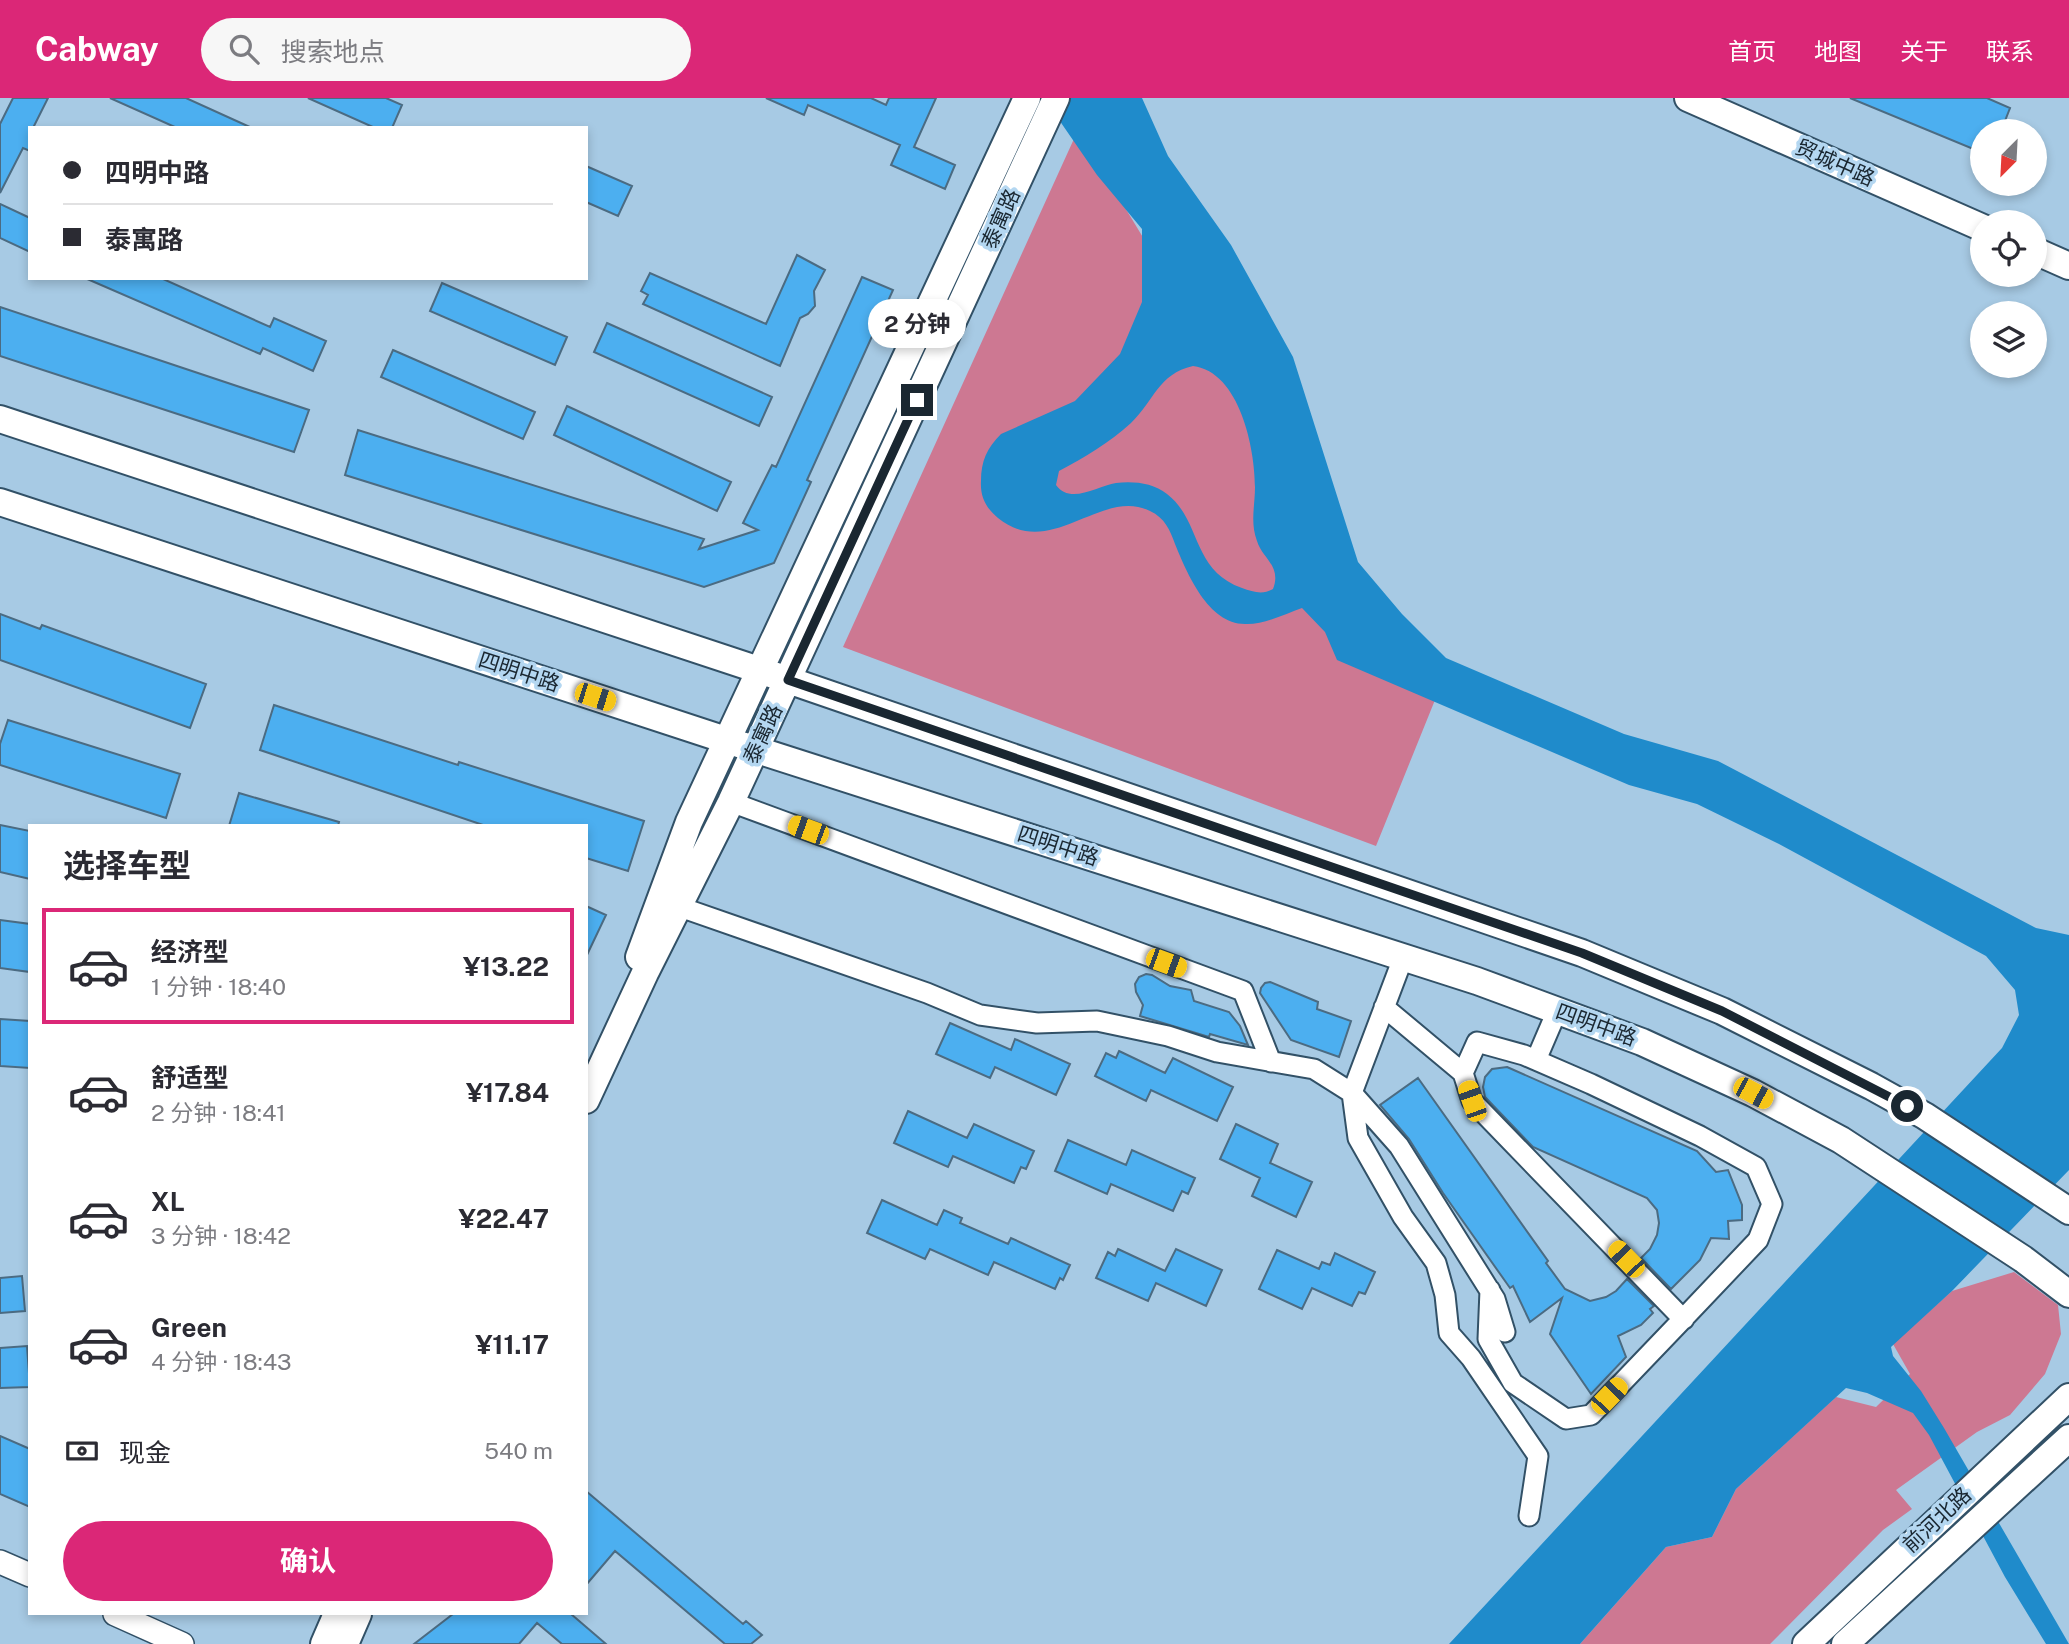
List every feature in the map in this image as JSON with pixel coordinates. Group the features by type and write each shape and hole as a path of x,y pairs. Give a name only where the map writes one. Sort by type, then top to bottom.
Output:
{"main road":[{"name":"泰寓路","path":"588,1069 634,970 689,822 726,740 1027,98"},
{"name":"贸城中路","path":"1688,98 1970,222"},
{"name":"泰寓路","path":"588,1096 645,973 756,749 1051,109"},
{"path":"2047,256 2069,266"},
{"path":"0,419 759,670 1582,953 1722,1011 1871,1086 1925,1116 2067,1210"},
{"name":"四明中路","path":"0,502 726,740 1477,981 1642,1042 1753,1093 1841,1140 2023,1259 2069,1294"},
{"name":"前河北路","path":"1806,1644 2069,1396"},
{"name":"前河北路","path":"1845,1644 2069,1438"},
{"path":"324,1644 337,1615"},
{"path":"345,1644 358,1615"}],"street":[{"path":"731,802 1243,991 1270,1062"},
{"path":"680,907 927,993 980,1015 1037,1023 1097,1021 1168,1036 1217,1052 1314,1069 1352,1093 1399,1146 1490,1290 1505,1332"},
{"path":"1403,958 1352,1093 1357,1138 1403,1217 1436,1263 1445,1295 1449,1334 1471,1358 1538,1456 1529,1516"},
{"path":"1384,1007 1462,1073 1472,1101 1683,1319"},
{"path":"1536,1060 1557,1010"},
{"path":"1462,1073 1478,1042 1536,1060 1700,1136 1756,1167 1772,1204 1758,1240 1591,1415 1566,1419 1513,1383 1488,1339 1490,1290"},
{"path":"117,1615 182,1644"}],"shaded area":[{"path":"1078,130 1236,391 1437,695 1376,846 843,647"},
{"path":"2014,1272 2058,1305 2061,1334 2045,1374 2010,1415 1977,1432 1896,1490 1912,1509 1883,1530 1770,1644 1580,1644 1666,1547 1712,1537 1736,1489 1836,1397 1876,1407 1910,1374 1893,1344 1952,1291"}],"water":[{"path":"1044,98 1142,98 1168,156 1231,245 1293,357 1358,562 1402,614 1446,658 1624,734 1718,761 2036,928 2069,935 2069,1170 1952,1291 1891,1347 1893,1356 1921,1391 1944,1428 2069,1644 2046,1644 2005,1577 1929,1435 1913,1413 1867,1393 1846,1388 1736,1489 1712,1537 1666,1547 1580,1644 1449,1644 2002,1048 2019,1015 2015,990 1986,956 1779,844 1697,804 1629,785 1337,660 1325,632 1302,608 1252,624 1232,622 1220,616 1193,582 1166,525 1150,511 1132,506 1113,508 1037,532 1018,529 998,518 985,502 981,487 984,461 992,444 1001,434 1075,401 1120,354 1142,302 1142,229 1097,175","holes":["1193,366 1209,371 1223,382 1233,397 1248,434 1254,471 1255,534 1259,547 1275,574 1273,589 1265,592 1242,588 1214,570 1178,505 1162,490 1123,482 1084,493 1069,494 1056,485 1059,471 1123,430 1172,375"]}],"building":[{"path":"13,98 48,98 34,126 28,126 28,150 23,148 0,193 0,124"},
{"path":"110,98 186,98 248,126 173,126"},
{"path":"308,98 386,98 402,105 393,126 371,126"},
{"path":"766,98 871,98 886,105 889,98 936,98 914,147 955,165 945,189 891,165 900,145 808,105 804,115"},
{"path":"1850,98 1987,98 2010,108 2006,119 1970,119 1970,148"},
{"path":"588,167 632,186 618,216 588,203"},
{"path":"0,204 28,217 28,251 0,238"},
{"path":"797,255 825,270 814,291 815,306 800,318 780,366 643,304 648,295 641,291 650,273 766,324"},
{"path":"862,277 893,290 807,480 811,482 774,563 704,587 345,475 358,430 704,539 699,549 758,530 743,523 772,465 776,467"},
{"path":"90,280 165,280 270,327 274,318 326,341 313,371 263,348 260,354"},
{"path":"442,283 567,337 555,365 430,311"},
{"path":"0,307 309,410 294,452 0,356"},
{"path":"607,323 772,397 759,426 594,352"},
{"path":"393,350 535,412 523,439 381,377"},
{"path":"567,406 731,482 717,511 554,435"},
{"path":"0,614 40,629 42,625 206,684 190,728 0,660"},
{"path":"274,705 458,765 459,762 644,821 628,871 588,859 588,824 480,824 260,750"},
{"path":"8,720 180,774 166,818 0,765 0,744"},
{"path":"239,793 339,822 338,824 230,824"},
{"path":"0,825 28,831 28,879 0,872"},
{"path":"588,907 606,915 588,953"},
{"path":"0,920 28,924 28,972 0,968"},
{"path":"1146,974 1170,986 1191,990 1194,1001 1229,1012 1240,1026 1248,1045 1210,1034 1209,1037 1140,1016 1143,1005 1135,984 1139,977"},
{"path":"1270,982 1318,1002 1317,1009 1351,1021 1339,1057 1291,1040 1260,993 1265,983"},
{"path":"0,1019 28,1021 28,1068 0,1066"},
{"path":"950,1023 1011,1050 1015,1039 1070,1064 1056,1095 995,1067 990,1078 936,1054"},
{"path":"1119,1051 1165,1073 1173,1058 1233,1087 1217,1121 1151,1090 1146,1101 1095,1076 1106,1053 1116,1058"},
{"path":"1507,1067 1697,1151 1716,1172 1728,1170 1742,1205 1742,1220 1728,1221 1729,1239 1711,1238 1700,1260 1671,1289 1641,1258 1650,1249 1657,1235 1657,1210 1647,1198 1533,1147 1485,1097 1485,1077 1492,1069"},
{"path":"1418,1078 1565,1289 1590,1301 1606,1297 1627,1279 1654,1306 1650,1309 1653,1313 1641,1325 1618,1336 1626,1357 1591,1394 1550,1334 1562,1298 1530,1322 1513,1286 1510,1288 1443,1193 1409,1139 1380,1105"},
{"path":"908,1111 967,1138 974,1124 1034,1151 1026,1169 1021,1167 1014,1183 953,1156 948,1167 894,1143"},
{"path":"1236,1124 1278,1144 1270,1163 1312,1182 1296,1217 1252,1196 1260,1178 1220,1159"},
{"path":"1068,1140 1126,1165 1132,1150 1195,1178 1188,1194 1182,1191 1173,1211 1111,1184 1107,1194 1055,1171"},
{"path":"882,1200 937,1225 944,1210 962,1218 960,1223 1008,1244 1011,1238 1070,1265 1055,1289 994,1262 988,1275 930,1249 925,1259 867,1233"},
{"path":"1118,1249 1165,1271 1176,1249 1222,1270 1206,1306 1156,1283 1148,1301 1096,1278 1108,1252 1115,1256"},
{"path":"1277,1250 1319,1269 1322,1262 1330,1265 1335,1253 1375,1272 1365,1294 1359,1292 1352,1306 1312,1288 1302,1309 1259,1289"},
{"path":"22,1276 25,1311 0,1313 0,1278"},
{"path":"27,1346 28,1387 0,1388 0,1348"},
{"path":"0,1436 28,1448 28,1506 0,1494"},
{"path":"588,1493 743,1624 746,1621 762,1635 751,1644 725,1644 615,1551 588,1583"},
{"path":"452,1615 572,1615 606,1644 562,1644 537,1623 519,1644 414,1644"}],"route":[{"path":"917,400 788,680 1582,953 1722,1011 1907,1106"}]}
